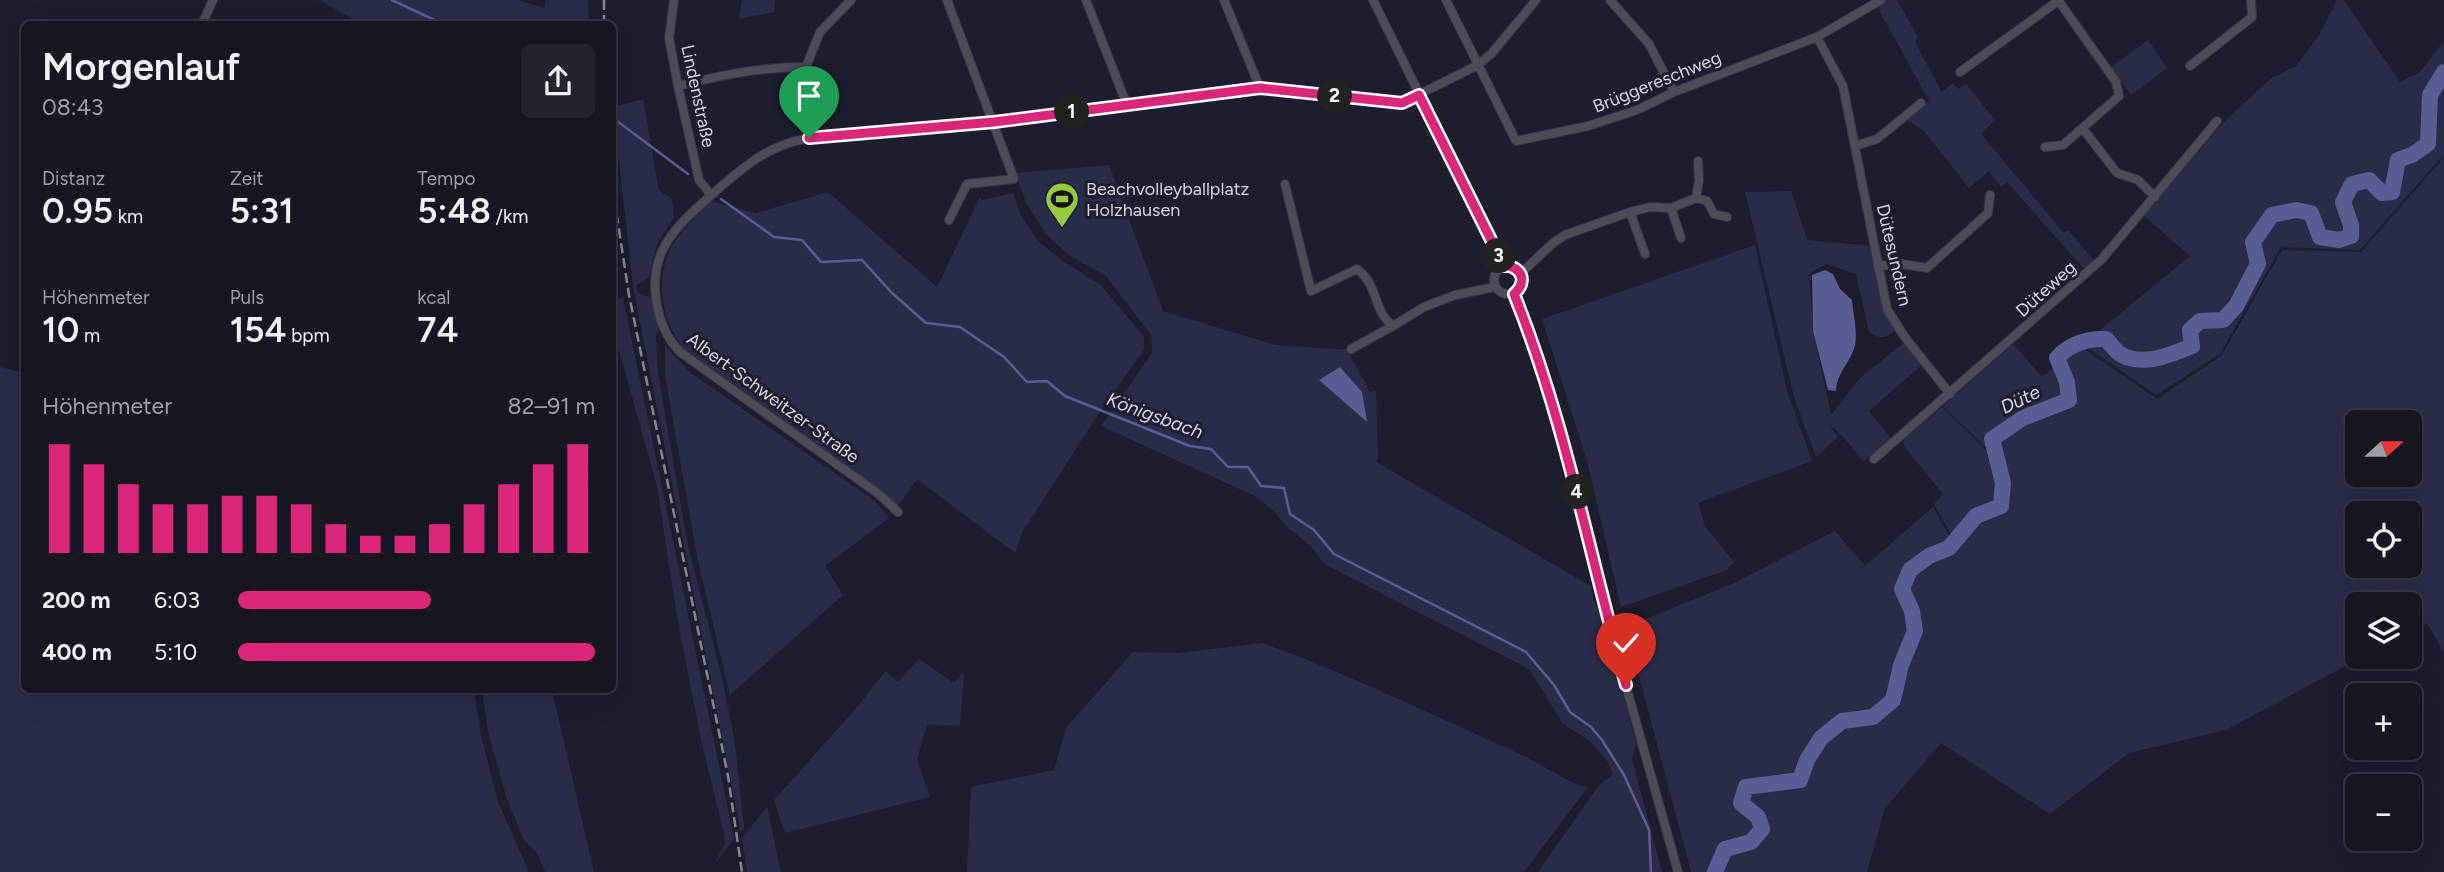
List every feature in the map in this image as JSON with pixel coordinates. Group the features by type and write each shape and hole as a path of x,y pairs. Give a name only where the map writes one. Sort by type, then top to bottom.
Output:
{"street":[{"path":"203,21 213,0"},
{"name":"Lindenstraße","path":"674,0 669,38 678,86 699,180 711,195"},
{"path":"809,138 806,67 820,32 850,0"},
{"path":"947,0 1014,179 967,184 949,220"},
{"path":"1086,0 1127,105"},
{"path":"1224,0 1260,88"},
{"path":"1373,0 1504,266"},
{"path":"1446,0 1478,65"},
{"name":"Albert-Schweitzer-Straße","path":"898,512 880,495 680,352 668,339 662,327 654,287 657,263 666,240 681,221 762,153 809,138 994,122 1260,88 1402,103 1478,65 1492,53 1536,0"},
{"path":"1610,0 1649,44 1674,92"},
{"name":"Brüggereschweg","path":"1478,65 1517,141 1588,127 1637,110 1674,92 1818,37 1881,0"},
{"path":"1960,72 2058,0 2116,82 2119,96 2084,130 2063,145 2045,147"},
{"path":"2190,66 2252,18 2252,1"},
{"name":"Dütesundern","path":"1818,37 1843,86 1887,309 1904,336 1950,394"},
{"path":"678,86 768,67 806,67"},
{"path":"1855,146 1877,139 1921,103"},
{"name":"Düteweg","path":"1874,459 2102,260 2217,121"},
{"path":"2084,130 2117,173 2138,180 2155,197"},
{"path":"1696,198 1698,162"},
{"path":"1285,184 1311,290 1357,269 1369,278 1384,320 1393,327"},
{"path":"1878,266 1902,264 1927,268 1988,213 1990,195"},
{"path":"1521,273 1565,234 1630,212 1650,207 1671,208 1696,198 1707,201 1714,214 1727,217"},
{"path":"1671,208 1681,238"},
{"path":"1630,212 1645,254"},
{"path":"1504,266 1510,266 1521,273 1521,288 1514,294 1500,293 1495,287 1497,271 1504,266"},
{"path":"1351,349 1424,307 1455,295 1495,287"},
{"path":"1514,294 1527,326 1568,455 1609,625 1678,872"}],"shaded area":[{"path":"319,0 518,0 544,8 546,0 588,0 589,21 357,21"},
{"path":"742,0 775,0 774,12 739,19"},
{"path":"1884,0 1897,0 1918,37 1915,42 1942,92 1953,83 1958,89 1966,84 1995,120 1981,134 2063,232 2069,231 2095,262 2086,271 2007,182 2001,187 1989,171 1969,188 1924,131 1907,120 1929,101 1878,8"},
{"path":"2337,0 2344,0 2400,82 2420,72 2444,41 2444,154 2360,250 2281,247 2220,354 2156,395 2083,344 2190,256 2144,216 2222,124 2270,79 2296,66 2318,37"},
{"path":"2148,40 2167,68 2131,95 2111,67"},
{"path":"643,99 659,190 672,199 674,217 657,244 649,277 636,286 638,293 652,298 659,328 656,336 658,374 688,546 722,678 735,743 744,827 741,833 633,287 616,134 616,106"},
{"path":"2444,157 2444,653 2427,623 2422,626 2422,592 2345,592 2345,666 2226,730 2129,753 2050,814 1941,743 1885,808 1867,872 1721,872 1729,853 1755,846 1769,829 1764,814 1748,801 1749,791 1804,784 1822,749 1843,726 1875,723 1898,703 1907,665 1920,634 1918,612 1908,591 1914,573 1933,559 1953,552 1978,519 2005,507 2008,483 1997,440 2026,420 2073,403 2072,380 2063,359 2080,346 2157,399 2222,355 2282,250 2361,252"},
{"path":"1109,165 1163,311 1275,345 1347,350 1370,392 1376,390 1376,462 1591,586 1594,601 1602,612 1636,743 1632,759 1662,872 1538,872 1597,788 1613,774 1607,761 1590,741 1563,724 1529,669 1324,564 1311,546 1255,496 1101,426 1152,353 1151,335 1106,276 1067,254 1046,234 1026,203 1016,173"},
{"path":"1791,191 1807,240 1870,246 1882,307 1896,329 1883,337 1869,332 1856,274 1826,264 1809,274 1813,331 1831,415 1860,378 1906,341 1923,364 1869,411 1892,440 1863,461 1829,424 1838,437 1816,457 1794,397 1745,192"},
{"path":"828,192 937,287 980,197 982,200 1013,193 1021,216 1039,242 1064,262 1101,285 1144,337 1144,350 1099,413 1022,533 1015,553 917,479 898,506 882,491 684,349 671,328 663,303 662,277 665,264 676,239 710,201 756,213"},
{"path":"1755,245 1787,391 1812,461 1698,503 1705,526 1734,562 1727,570 1621,607 1587,461 1542,319"},
{"path":"1825,270 1833,274 1840,289 1852,300 1856,329 1853,351 1839,378 1836,391 1828,390 1813,331 1812,275"},
{"path":"623,297 734,839 715,863 726,842 702,744 677,617 657,486 616,340 616,300"},
{"path":"2013,344 2042,377 2056,366 2063,384 2064,398 2020,413 1987,437 1991,453 1943,406"},
{"path":"665,346 691,373 875,501 889,518 825,566 843,595 730,695 697,557 665,375"},
{"path":"0,367 21,372 21,693 474,693 481,735 498,802 529,872 0,872"},
{"path":"1340,367 1362,392 1367,422 1319,380"},
{"path":"1942,407 1997,461 2003,483 2001,506 1976,516 1954,540 1934,504 1943,494 1904,446 1904,439"},
{"path":"1933,507 1951,539 1942,547 1912,560 1900,576 1895,590 1910,623 1892,668 1886,700 1870,713 1840,716 1817,733 1801,759 1796,776 1743,781 1735,805 1755,821 1758,828 1749,838 1722,847 1710,872 1691,872 1626,627 1734,583 1835,531 1865,566"},
{"path":"1263,643 1396,698 1588,787 1524,872 967,872 971,787 1054,770 1066,728 1133,652 1178,653"},
{"path":"919,659 954,683 964,672 960,726 927,725 917,759 930,797 785,833 774,800 886,671 898,682"},
{"path":"482,693 553,693 594,872 545,872 537,853 524,840 507,799 488,732"},
{"path":"767,807 781,872 747,872 742,838"}],"waterway":[{"name":"Königsbach","path":"392,0 437,21"},
{"name":"Düte","path":"1715,872 1725,849 1751,842 1762,829 1758,817 1741,803 1746,787 1800,780 1807,760 1821,738 1842,721 1873,717 1893,700 1901,665 1915,631 1912,611 1902,589 1910,570 1929,556 1949,548 1976,516 2001,506 2003,483 1992,439 2023,418 2069,400 2067,382 2057,358 2073,346 2099,339 2106,339 2122,355 2139,360 2158,358 2192,346 2190,330 2200,321 2223,320 2236,306 2258,264 2253,242 2272,215 2296,210 2311,213 2320,237 2339,240 2351,236 2351,225 2343,202 2352,184 2369,180 2382,193 2392,192 2398,160 2412,155 2428,144 2430,95 2444,72"},
{"name":"Königsbach","path":"616,120 688,174"},
{"name":"Königsbach","path":"721,199 774,237 802,240 821,262 862,260 891,292 926,323 960,327 1004,357 1027,382 1047,381 1065,396 1190,446 1211,449 1228,467 1248,467 1261,486 1284,488 1290,514 1314,530 1334,554 1526,652 1554,685 1570,712 1591,727 1602,740 1624,775 1649,830 1651,872"}],"railway":[{"path":"604,0 604,21"},
{"path":"616,210 629,295 728,776 742,872"}],"place":[{"name":"Beachvolleyballplatz Holzhausen","path":"1062,229"}],"route":[{"path":"809,138 994,122 1260,88 1402,103 1419,95 1504,266 1517,268 1521,273 1521,288 1514,294 1527,326 1568,455 1626,685"}]}
